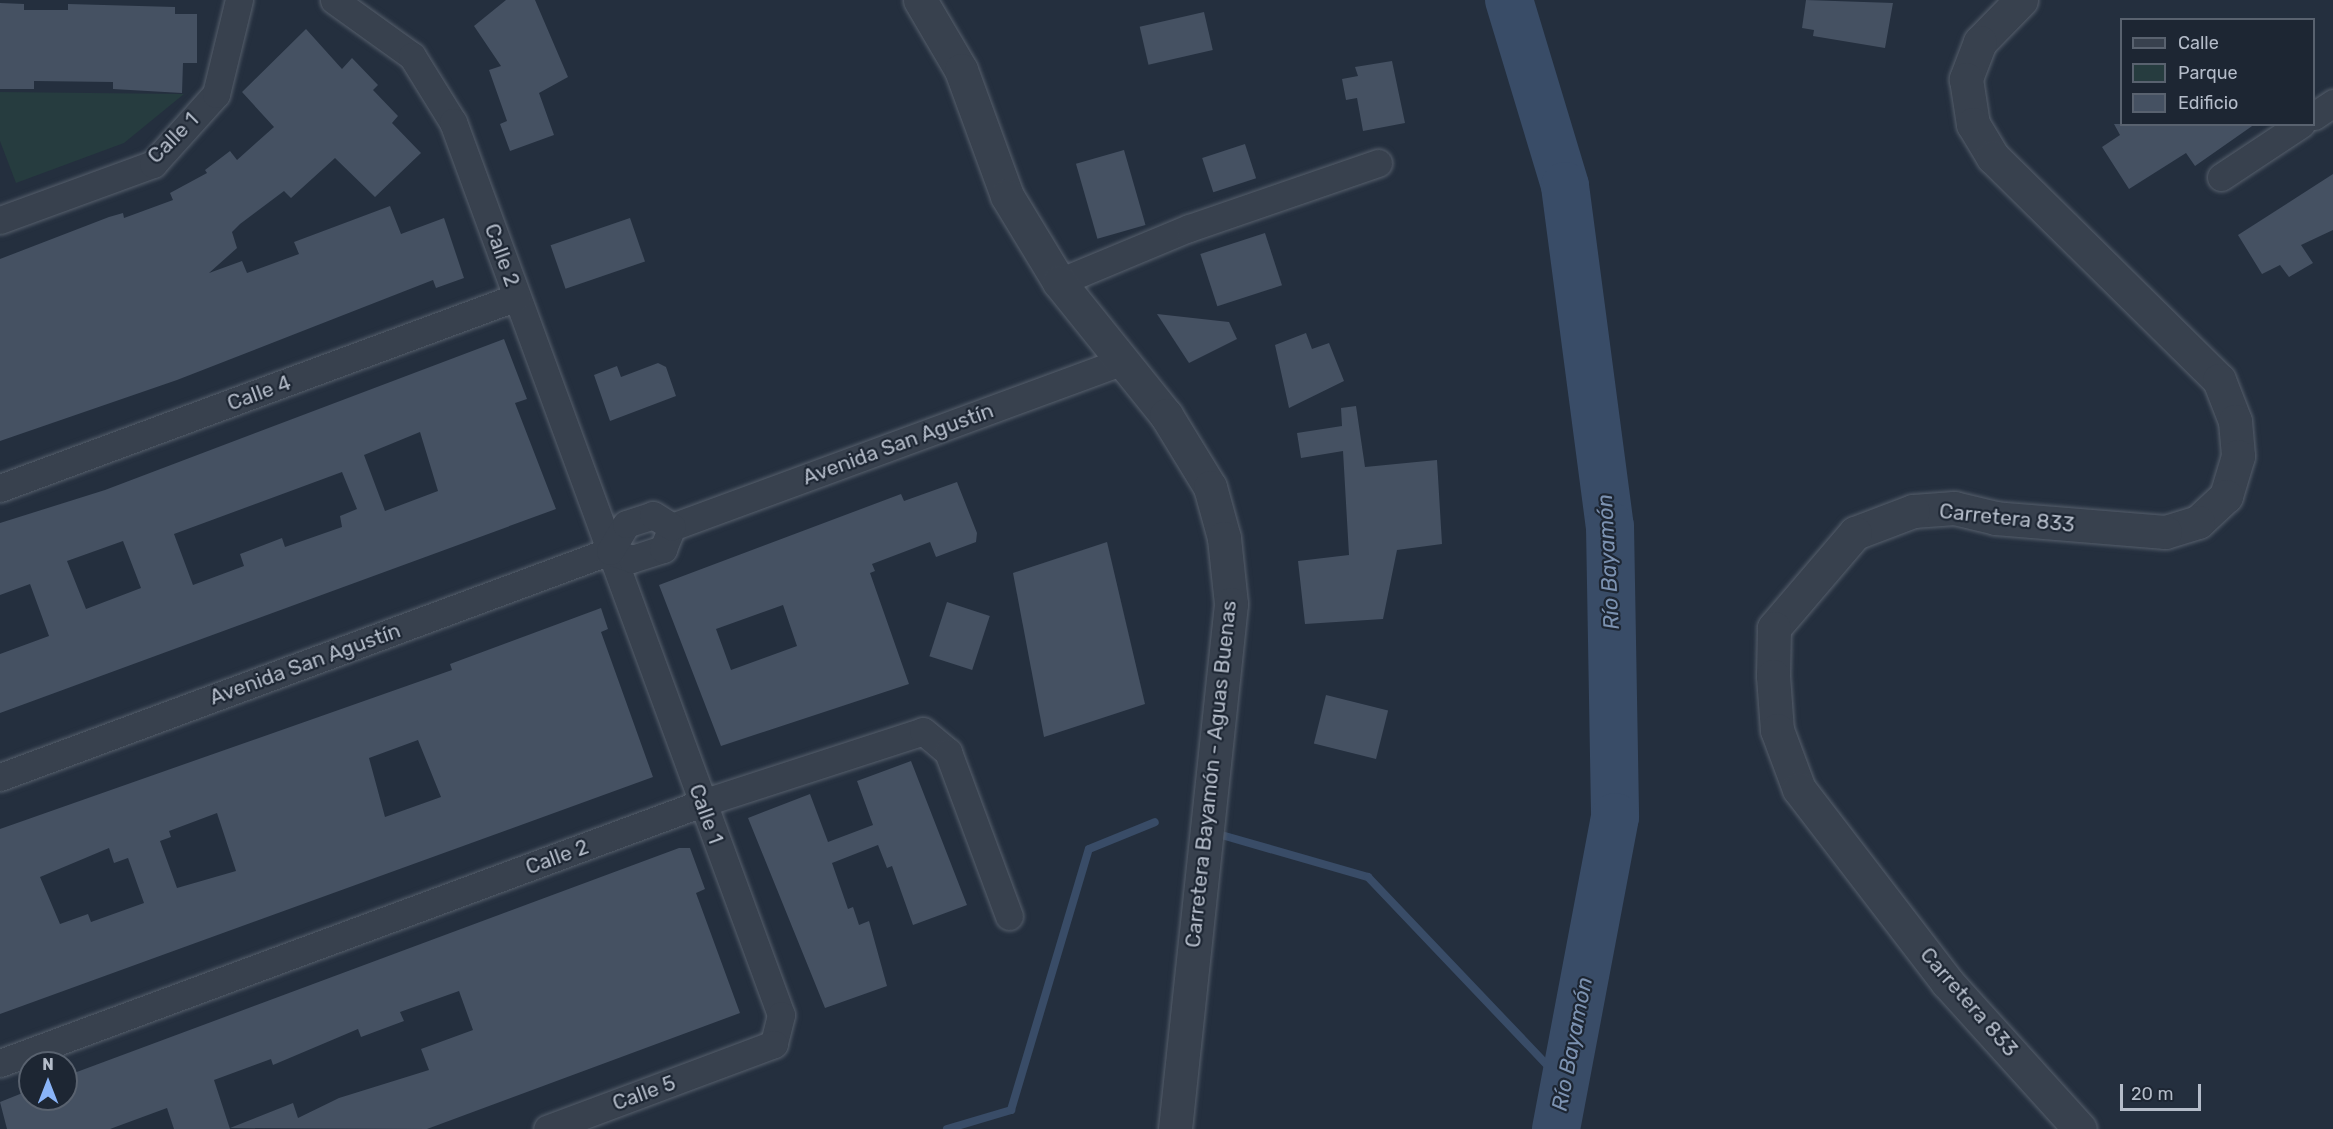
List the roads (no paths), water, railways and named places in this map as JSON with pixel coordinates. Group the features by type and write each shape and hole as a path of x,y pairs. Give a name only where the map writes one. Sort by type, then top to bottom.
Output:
{"street":[{"name":"Calle 1","path":"0,220 153,164 216,94 239,0"},
{"name":"Calle 2","path":"334,0 412,56 441,103 517,297 610,550"},
{"name":"Carretera Bayamón - Aguas Buenas","path":"920,0 961,70 1007,196 1059,282 1166,415 1210,487 1224,538 1231,604 1175,1129"},
{"name":"Carretera 833","path":"2021,0 1980,42 1965,79 1973,124 1993,157 2219,380 2235,421 2238,456 2226,496 2198,522 2165,532 1996,518 1954,508 1913,511 1855,533 1773,628 1773,676 1777,730 1799,789 1947,982 2080,1129"},
{"path":"2315,115 2333,103"},
{"path":"2221,177 2298,126"},
{"path":"1059,282 1189,228 1378,163"},
{"name":"Calle 4","path":"0,488 517,297"},
{"name":"Avenida San Agustín","path":"0,777 610,550 632,559 663,549 672,527 1124,361"},
{"name":"Calle 1","path":"610,550 781,1015 774,1044 740,1057"},
{"name":"Calle 2","path":"0,1063 702,803 923,731 948,752 1009,916"},
{"name":"Calle 5","path":"547,1129 740,1057"}],"waterway":[{"name":"Río Bayamón","path":"1509,0 1565,186 1610,526 1615,817 1556,1129"},
{"path":"947,1129 1011,1110 1089,849 1155,822"},
{"path":"1225,836 1368,877 1564,1083"}]}
